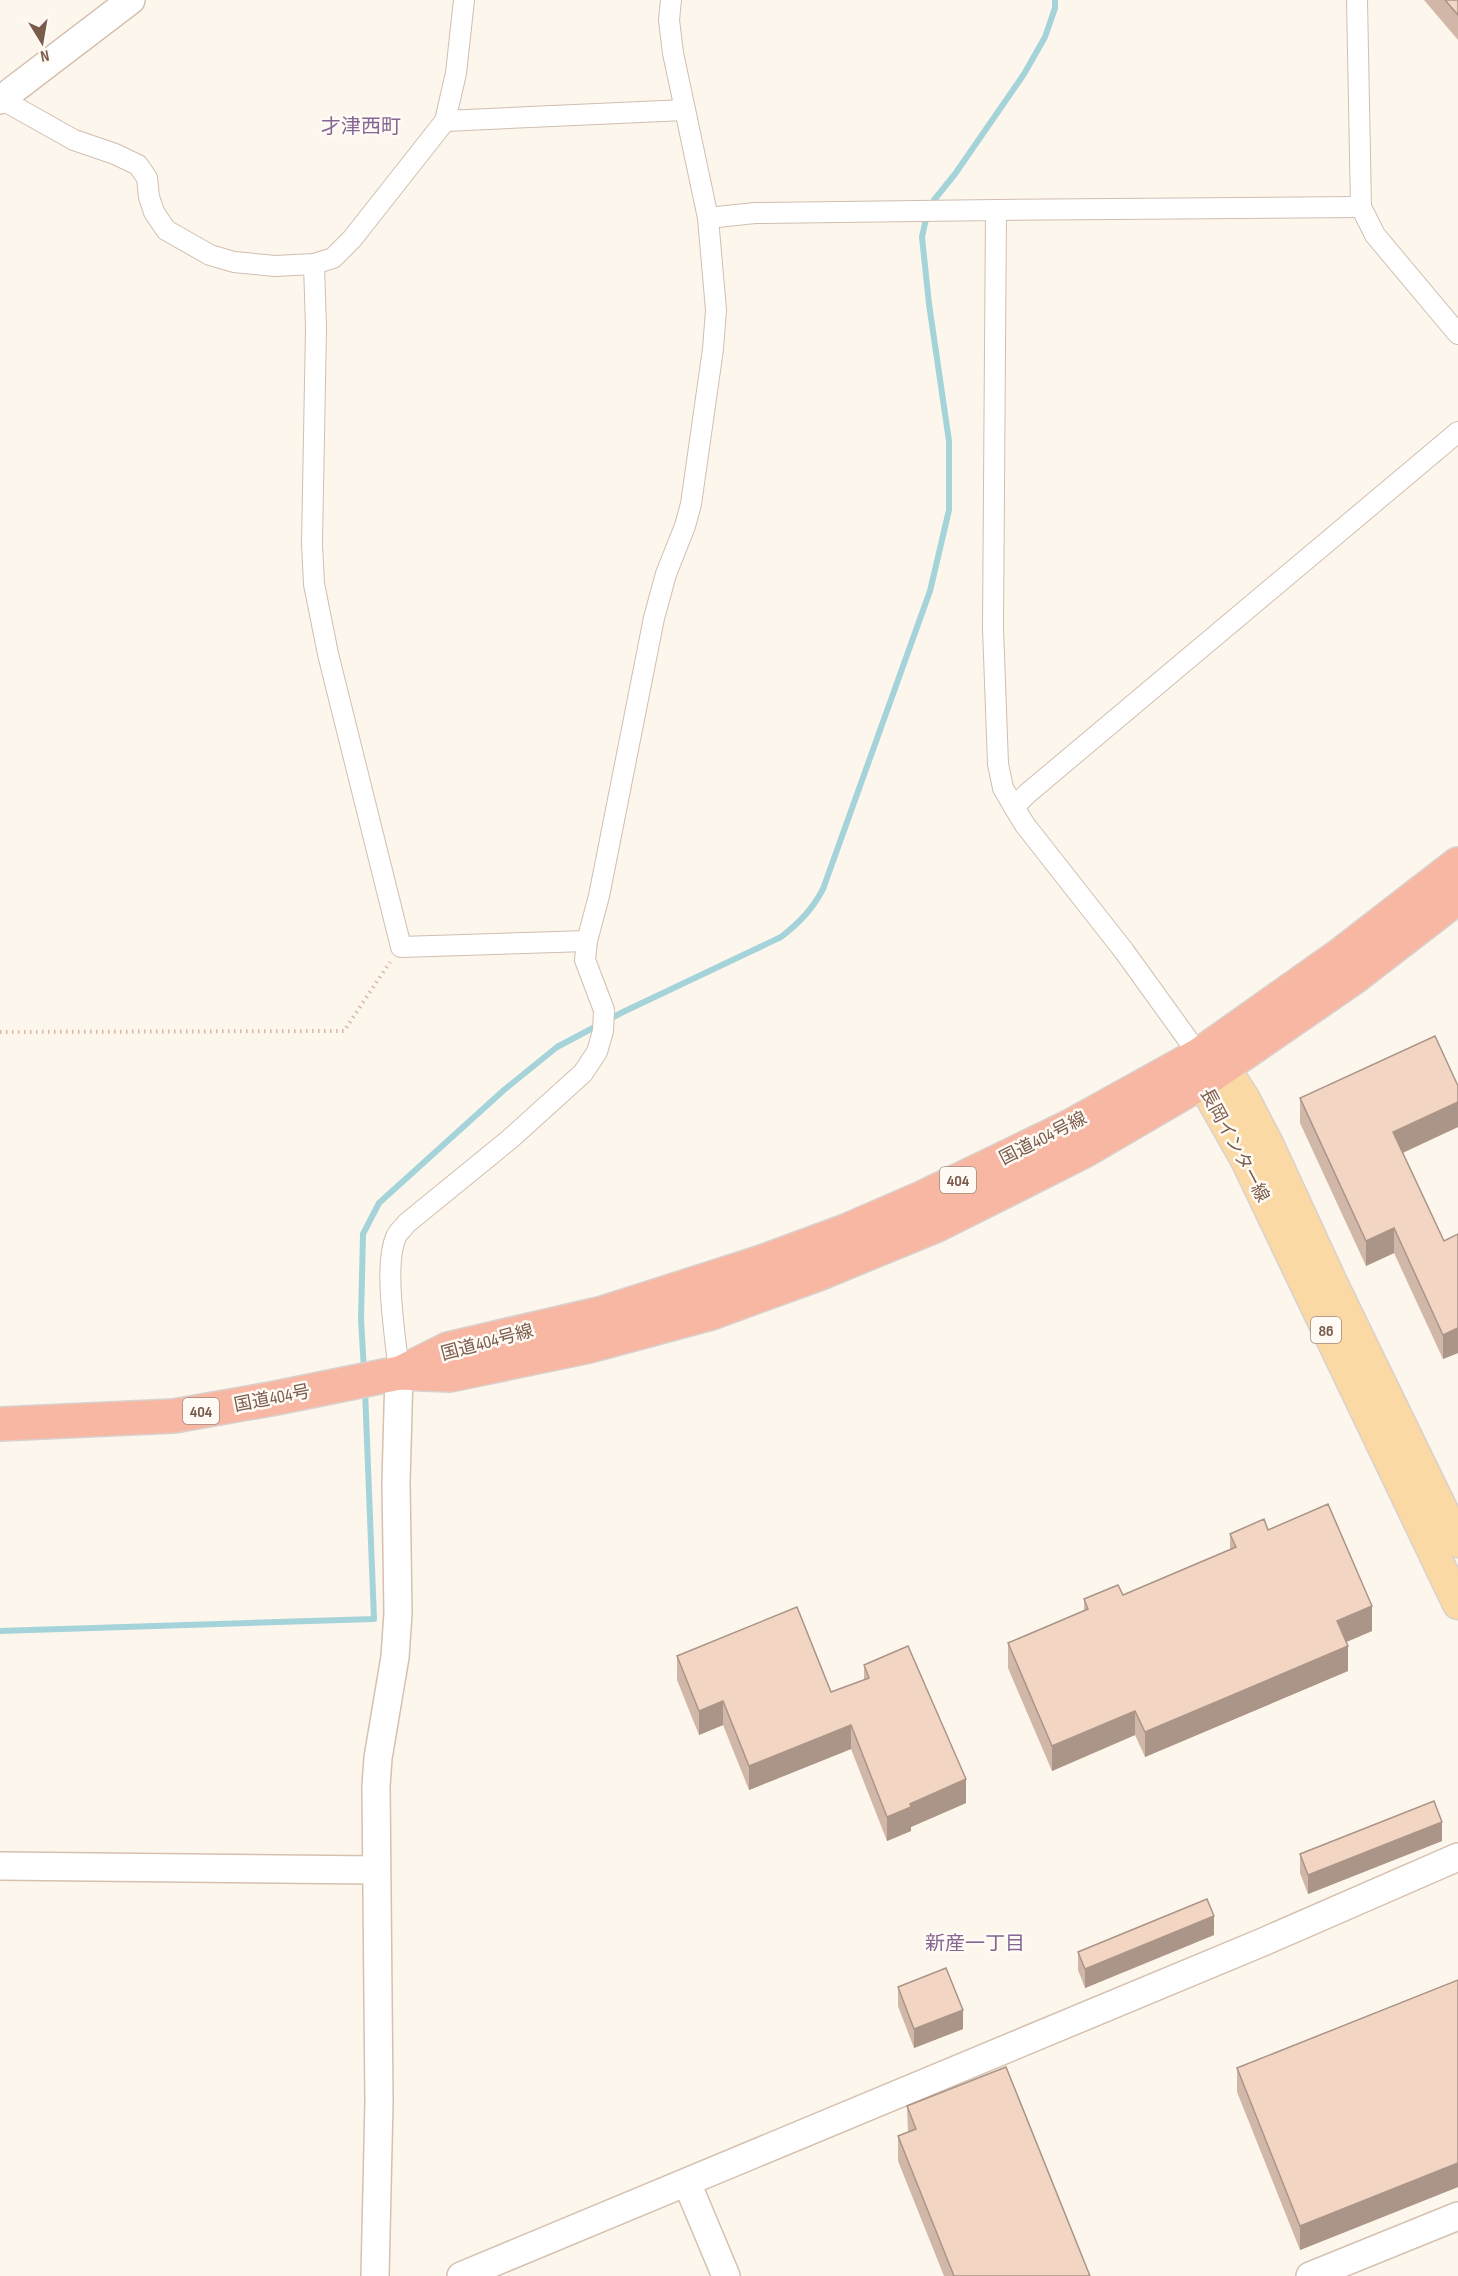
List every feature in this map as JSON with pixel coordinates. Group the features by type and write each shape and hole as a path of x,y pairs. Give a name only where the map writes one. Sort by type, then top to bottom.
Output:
{"highway":[{"name":"国道404号線","path":"1208,1068 1339,956 1458,864"},
{"name":"国道404号線","path":"399,1373 450,1375 585,1347 711,1313 818,1274 937,1225 1084,1151 1208,1068 1353,978 1458,897"},
{"name":"国道404号","path":"0,1424 174,1416 399,1373"}],"main road":[{"name":"長岡インター線","path":"1208,1068 1244,1098 1458,1542"},
{"name":"長岡インター線","path":"1208,1068 1245,1158 1458,1604"}],"street":[{"path":"130,0 0,99 74,140 115,154 138,165 147,178 149,197 154,212 166,230 210,255 234,262 276,266 314,264 333,258 352,239 445,121 456,73 464,0"},
{"path":"375,2276 379,2102 375,1870 378,1758 395,1657 398,1613 396,1483 399,1373 391,1271 392,1251 396,1236 407,1223 510,1138 583,1073 597,1052 603,1031 604,1010 585,960 587,941 601,885 654,618 666,574 691,504 709,382 716,310 708,218 684,110 670,31 670,0"},
{"path":"1357,0 1361,207 1375,235 1458,334"},
{"path":"445,121 684,110"},
{"path":"708,218 755,213 1361,207"},
{"path":"996,210 994,639 998,764 1003,788 1025,825 1124,951 1208,1068"},
{"path":"314,264 316,328 312,544 314,584 328,654 401,947 587,941"},
{"path":"1014,807 1458,432"},
{"path":"461,2276 1263,1942 1458,1857"},
{"path":"0,1866 375,1870"},
{"path":"687,2183 726,2276"},
{"path":"1310,2276 1458,2216"}],"path":[{"path":"0,1032 344,1031 401,947"}],"building":[{"path":"1445,0 1458,0 1458,15"},
{"path":"1435,1036 1458,1086 1458,1102 1393,1132 1444,1241 1458,1234 1458,1328 1443,1335 1394,1228 1366,1241 1300,1098"},
{"path":"1328,1504 1372,1606 1337,1621 1348,1646 1145,1732 1135,1711 1052,1746 1008,1643 1088,1609 1084,1599 1118,1585 1123,1595 1236,1547 1230,1534 1264,1519 1268,1530"},
{"path":"797,1607 831,1692 869,1678 864,1665 908,1646 966,1779 887,1817 851,1725 749,1766 723,1701 699,1711 677,1656"},
{"path":"1434,1801 1442,1822 1308,1875 1300,1854"},
{"path":"1207,1899 1214,1916 1085,1969 1078,1952"},
{"path":"946,1968 963,2010 914,2029 898,1987"},
{"path":"1458,1980 1458,2163 1300,2226 1237,2068"},
{"path":"1006,2067 1090,2276 954,2276 898,2136 916,2129 907,2106"}],"waterway":[{"path":"364,1371 361,1319 363,1234 379,1203 504,1090 557,1047 623,1012 781,937 805,916 823,889 930,591 949,510 949,441 929,304 922,237 925,223 934,200 955,174 1024,74 1045,37 1055,8 1055,0"},
{"path":"0,1631 374,1619 365,1390"}],"district":[{"name":"才津西町","path":"361,126"},
{"name":"新産一丁目","path":"975,1943"}]}
